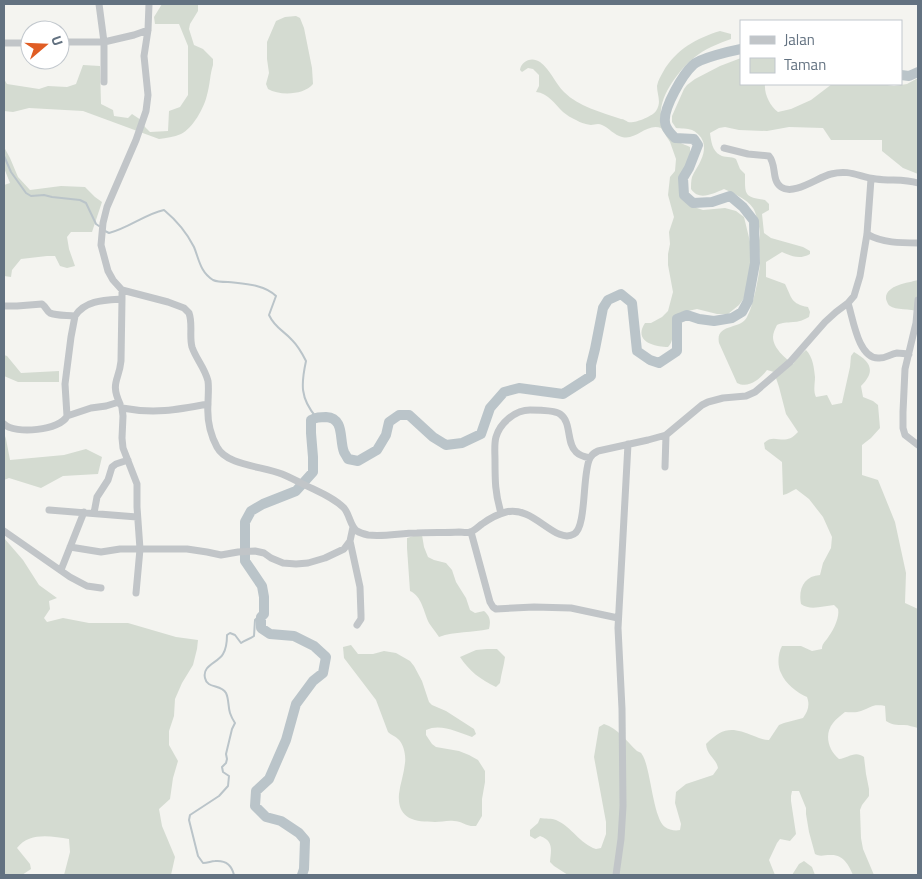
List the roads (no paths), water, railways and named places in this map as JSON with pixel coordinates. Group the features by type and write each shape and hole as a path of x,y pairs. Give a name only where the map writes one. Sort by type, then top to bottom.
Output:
{"street":[{"path":"99,4 104,42 104,82"},
{"path":"148,4 148,30 144,56 148,95 146,111 103,222 101,245 108,271 112,280 122,290 168,302 187,310 191,317 192,346 206,372 211,433 218,450 225,457 236,462 271,470 329,497 344,509 350,517 353,527 350,541 360,587 361,619 357,625"},
{"path":"70,42 104,42 148,30"},
{"path":"4,42 20,43"},
{"path":"724,148 748,154 769,156 773,163 774,174 778,184 786,189 799,188 830,174 840,172 856,174 871,179 918,183"},
{"path":"353,527 368,535 471,532 501,513 517,510 536,519 552,532 565,536 575,534 580,526 588,466 593,453 666,435 708,402 723,398 746,396 755,392 790,362 825,322 854,296 858,286 866,234 871,179"},
{"path":"866,234 888,241 918,243"},
{"path":"122,290 121,368 115,384 115,390 123,416 123,448 138,484 137,517 140,549 136,593"},
{"path":"67,416 65,384 75,316 79,310 92,303 122,299"},
{"path":"918,300 917,323 905,369 903,428 905,436 918,446"},
{"path":"848,303 861,346 866,354 878,358 897,353 909,354"},
{"path":"4,306 42,304 51,313 75,316"},
{"path":"4,424 12,429 35,430 60,423 67,416 91,408 121,405 139,410 167,411 208,404"},
{"path":"501,513 494,483 496,436 513,415 525,410 560,414 566,422 574,450 590,458"},
{"path":"665,467 666,435"},
{"path":"616,875 623,806 622,709 618,618 628,444"},
{"path":"94,513 97,497 108,480 112,467 128,460"},
{"path":"49,510 137,517"},
{"path":"61,570 84,512"},
{"path":"4,531 70,577 87,586 101,588"},
{"path":"471,532 490,602 496,609 571,608 618,618"},
{"path":"70,547 101,552 120,549 187,549 221,555 255,551 264,553 283,563 296,564 308,563 336,553 344,549 350,541"}],"waterway":[{"path":"302,875 305,840 299,833 281,821 266,817 255,806 256,791 269,779 286,740 296,704 313,681 323,673 326,657 314,646 294,636 270,634 261,628 261,617 264,614 264,597 262,586 245,561 245,522 251,511 263,504 296,491 313,472 311,433 311,420 313,419 326,417 336,421 339,425 344,453 348,459 358,461 377,450 386,435 389,422 399,415 409,415 433,437 446,445 462,443 481,434 490,408 504,392 519,388 563,394 591,376 591,365 603,308 608,300 621,294 632,303 637,351 650,360 659,363 677,351 677,319 687,315 714,321 732,318 742,312 748,301 755,263 754,221 743,207 730,196 712,202 693,203 684,195 683,178 698,145 694,139 675,138 665,124 667,108 674,92 693,65 709,57 740,49"},
{"path":"902,75 909,76 918,72"},
{"path":"4,156 11,172 26,193 31,196 44,195 80,200 86,203 96,224 99,226"},
{"path":"105,231 109,233 116,231 164,210 177,222 188,237 205,273 209,277 216,281 260,287 276,296 269,315 296,345 306,361 303,377 304,397 316,417"},
{"path":"234,875 230,866 225,863 219,861 203,863 198,856 189,820 190,815 219,796 228,786 229,776 223,772 222,767 226,763 226,754 235,723 230,713 226,693 221,688 208,684 205,674 208,667 223,654 227,635 230,633 235,635 241,643 254,636 255,620 264,614"}]}
